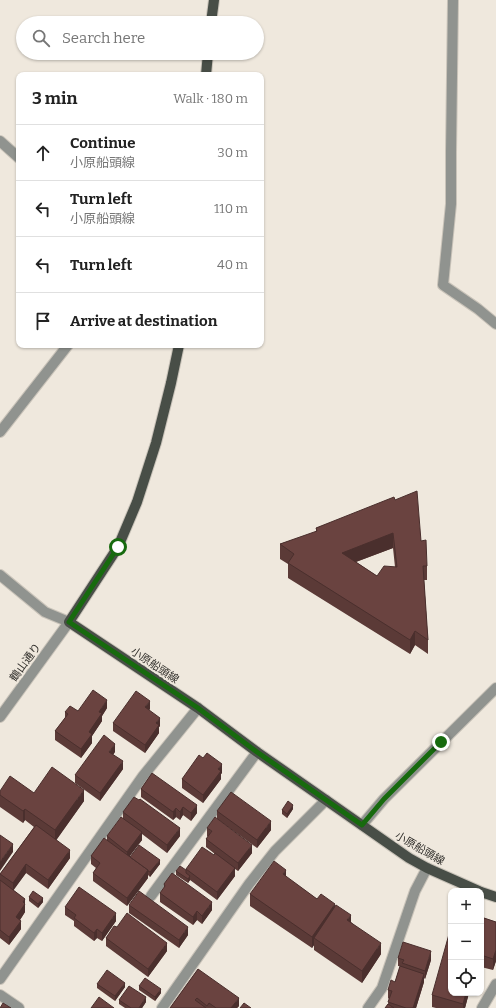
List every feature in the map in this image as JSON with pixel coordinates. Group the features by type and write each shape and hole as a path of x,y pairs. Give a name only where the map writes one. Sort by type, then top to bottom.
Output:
{"main road":[{"path":"212,16 214,0"},
{"path":"206,72 207,60"},
{"path":"69,622 118,547 137,502 156,443 178,348"},
{"name":"小原船頭線","path":"69,622 198,708 257,752 409,858 427,868 473,888"},
{"name":"小原船頭線","path":"484,892 496,897"}],"street":[{"path":"453,0 451,204 443,285 478,309 496,324"},
{"path":"0,141 16,155"},
{"path":"0,432 66,348"},
{"path":"0,575 45,612 69,622"},
{"name":"鶴山通り","path":"0,717 69,622"},
{"path":"362,825 384,799 496,688"},
{"path":"0,979 144,776 198,708"},
{"path":"150,896 257,752"},
{"path":"162,1008 249,884 275,850 326,800"},
{"path":"368,1008 382,988 415,891 427,868"},
{"path":"482,1008 496,984"},
{"path":"0,995 18,1008"}],"building":[{"path":"417,491 421,541 426,540 427,566 423,566 428,640 415,631 410,640 288,563 294,554 280,544 317,531 316,528 394,497 395,500","holes":["393,533 397,567 384,566 377,576 342,553"]},
{"path":"93,690 107,700 99,712 102,713 89,732 92,734 81,749 55,731 68,714 65,712 70,706 78,711"},
{"path":"136,691 150,701 145,707 160,718 156,723 159,725 145,745 113,723"},
{"path":"104,735 115,744 109,752 123,761 100,793 75,775"},
{"path":"207,753 222,764 218,769 221,771 203,795 182,779 199,755 203,758"},
{"path":"52,767 84,790 55,830 25,809 23,811 0,795 0,791 10,776 34,793"},
{"path":"152,773 197,805 191,813 183,807 180,812 176,808 173,812 141,789"},
{"path":"231,792 271,821 257,840 217,811"},
{"path":"134,797 139,800 140,799 180,828 167,845 123,812"},
{"path":"288,801 293,805 287,814 282,810"},
{"path":"121,817 142,832 127,852 107,836"},
{"path":"215,817 252,845 238,863 206,839 212,831 207,828"},
{"path":"36,825 70,850 48,880 26,864 13,883 0,874"},
{"path":"0,835 13,844 0,862"},
{"path":"104,838 148,870 127,898 93,873 100,863 91,856"},
{"path":"139,845 160,860 150,872 130,857"},
{"path":"202,847 214,855 215,853 235,868 217,892 186,869"},
{"path":"274,861 286,870 283,874 317,899 321,894 335,904 312,937 250,894"},
{"path":"180,866 186,870 186,873 190,876 188,879 176,871"},
{"path":"172,873 212,902 202,916 197,911 193,917 160,893 165,886 164,884"},
{"path":"0,880 25,899 23,902 25,904 16,917 21,921 9,937 0,930"},
{"path":"79,887 116,913 102,933 97,929 94,933 74,918 76,915 65,907"},
{"path":"33,891 43,898 38,904 29,897"},
{"path":"139,891 188,927 179,940 129,905"},
{"path":"336,905 351,915 347,920 381,943 362,971 314,938"},
{"path":"127,913 167,943 148,969 106,938 114,926 117,927"},
{"path":"484,918 496,922 496,950 493,959 484,956"},
{"path":"448,938 448,996 465,996 463,1004 432,995"},
{"path":"403,942 431,951 425,971 402,963 404,960 398,958"},
{"path":"400,966 424,974 413,1008 406,1008 388,1002 392,991 388,990 391,980 395,982"},
{"path":"198,969 239,998 231,1008 216,1008 209,1003 207,1006 197,998 195,1000 206,1008 170,1008"},
{"path":"107,970 125,983 115,996 97,984"},
{"path":"145,978 161,989 155,997 139,986"},
{"path":"129,986 146,997 139,1008 131,1008 119,1000"},
{"path":"99,997 114,1008 91,1008"},
{"path":"3,1003 11,1008 0,1008"},
{"path":"244,1003 251,1008 240,1008"},
{"path":"388,1004 394,1008 385,1008"}],"route":[{"path":"118,547 69,622 198,708 257,752 362,825 384,799 441,742"}]}
